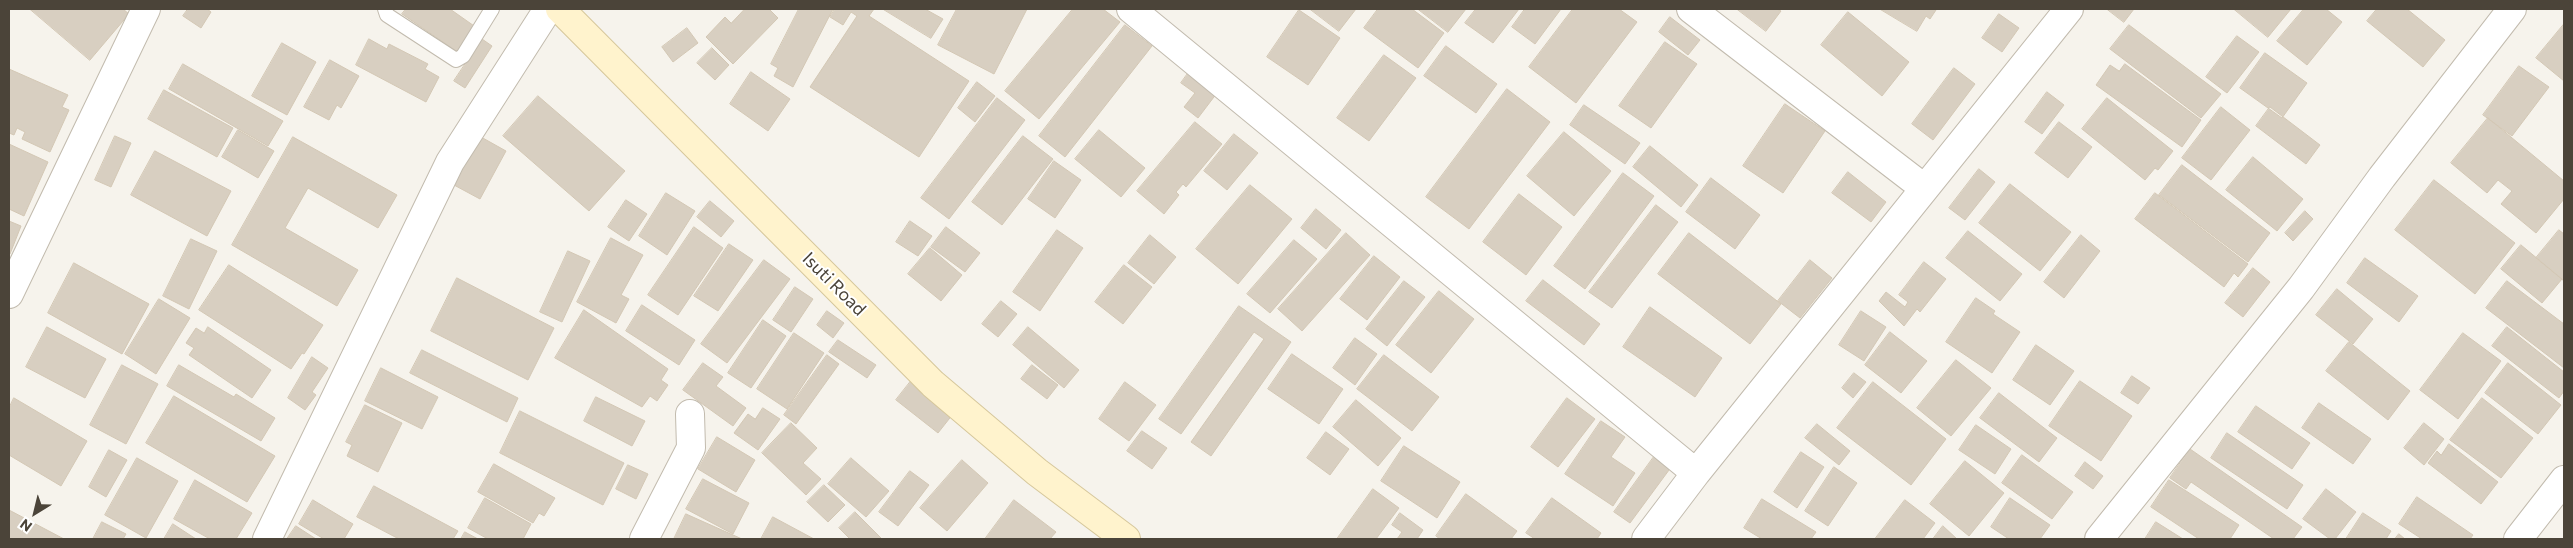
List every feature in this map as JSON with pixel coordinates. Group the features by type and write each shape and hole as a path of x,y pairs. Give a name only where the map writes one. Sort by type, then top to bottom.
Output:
{"street":[{"path":"9,294 146,9"},
{"path":"267,539 450,162 548,9"},
{"name":"Isuti Road","path":"560,9 933,384 1037,472 1126,539"},
{"path":"1131,9 1696,472"},
{"path":"1691,9 1924,188"},
{"path":"1646,539 1696,472 2069,9"},
{"path":"2099,539 2301,288 2382,177 2512,9"},
{"path":"644,539 678,478 691,448 690,414"},
{"path":"2518,539 2564,480"}],"lane":[{"path":"384,9 387,15 456,60 463,56 492,9"}],"building":[{"path":"30,9 123,9 129,14 90,60"},
{"path":"188,9 207,9 211,12 201,28 183,16"},
{"path":"406,9 450,9 477,28 459,53 402,14"},
{"path":"745,9 769,9 778,18 733,64 706,37 725,17 731,23"},
{"path":"799,9 833,9 793,87 774,76 778,68 771,64"},
{"path":"835,9 874,9 869,16 969,81 919,157 810,87 857,16 851,12 843,25 830,17"},
{"path":"883,9 925,9 943,19 931,38"},
{"path":"957,9 1027,9 994,74 938,45"},
{"path":"1073,9 1103,9 1120,22 1039,119 1005,91"},
{"path":"1310,9 1356,9 1339,31"},
{"path":"1378,9 1412,9 1444,33 1418,68 1364,28"},
{"path":"1418,9 1466,9 1448,32"},
{"path":"1476,9 1519,9 1493,43 1465,23"},
{"path":"1525,9 1561,9 1535,44 1512,27"},
{"path":"1573,9 1619,9 1637,22 1576,103 1529,67"},
{"path":"1737,9 1777,9 1781,11 1766,31"},
{"path":"1880,9 1936,10 1930,19 1926,16 1917,31"},
{"path":"2107,9 2134,9 2124,22"},
{"path":"2234,9 2291,9 2268,37"},
{"path":"2304,9 2326,9 2342,22 2307,65 2277,41"},
{"path":"2377,9 2407,9 2445,40 2423,67 2367,21"},
{"path":"1299,10 1340,38 1308,85 1267,57"},
{"path":"1848,12 1909,62 1882,96 1821,45"},
{"path":"1999,14 2019,28 2002,52 1982,38"},
{"path":"1670,17 1700,40 1688,55 1659,32"},
{"path":"2564,24 2564,81 2536,58"},
{"path":"1125,25 1152,46 1065,157 1039,136"},
{"path":"2129,25 2221,94 2201,118 2110,49"},
{"path":"687,28 698,43 673,62 662,47"},
{"path":"2237,36 2259,52 2227,93 2206,77"},
{"path":"369,39 387,49 389,44 428,64 425,69 439,77 426,102 356,65"},
{"path":"482,39 492,46 465,88 454,81"},
{"path":"1665,42 1697,64 1651,128 1619,106"},
{"path":"282,43 316,62 287,115 252,96"},
{"path":"1446,46 1497,84 1476,113 1424,76"},
{"path":"712,48 729,65 715,80 697,63"},
{"path":"2265,53 2307,83 2282,118 2240,88"},
{"path":"1384,55 1416,78 1369,141 1337,118"},
{"path":"330,60 359,76 341,108 337,105 329,120 304,107"},
{"path":"183,64 283,121 268,146 169,89"},
{"path":"2125,64 2201,120 2182,147 2096,85 2110,65 2119,71"},
{"path":"2519,66 2549,87 2512,136 2483,115"},
{"path":"1954,68 1975,84 1933,140 1912,124"},
{"path":"9,69 68,95 62,107 69,110 50,152 22,139 25,132 17,128 14,135 9,133"},
{"path":"751,72 790,99 768,131 730,104"},
{"path":"1189,72 1217,93 1198,118 1184,107 1195,93 1181,83"},
{"path":"977,82 995,96 975,122 958,108"},
{"path":"1507,89 1550,122 1469,229 1426,197"},
{"path":"164,90 233,128 217,157 148,119"},
{"path":"2047,92 2064,105 2042,134 2025,122"},
{"path":"538,96 625,171 589,211 503,136"},
{"path":"997,98 1025,120 949,219 921,198"},
{"path":"2107,98 2173,151 2158,170 2155,168 2145,180 2082,129"},
{"path":"1785,104 1825,131 1783,193 1743,166"},
{"path":"1584,105 1640,143 1625,164 1570,125"},
{"path":"2221,107 2250,130 2211,180 2182,158"},
{"path":"2270,107 2320,145 2306,164 2256,126"},
{"path":"2488,118 2564,181 2564,199 2536,233 2501,204 2512,191 2498,180 2487,193 2451,163"},
{"path":"1195,122 1222,144 1186,187 1183,184 1176,192 1179,195 1164,214 1137,191"},
{"path":"2059,122 2092,147 2068,178 2035,153"},
{"path":"238,130 274,151 258,178 222,157"},
{"path":"1099,130 1145,168 1121,197 1075,159"},
{"path":"1564,132 1611,171 1574,216 1527,176"},
{"path":"1234,134 1258,153 1227,190 1204,171"},
{"path":"115,136 131,143 111,187 95,180"},
{"path":"1023,136 1053,159 1002,225 972,202"},
{"path":"293,137 397,195 378,228 308,188 285,228 358,270 337,306 232,245"},
{"path":"481,137 506,151 480,199 454,185"},
{"path":"9,144 48,162 24,216 9,209"},
{"path":"1650,146 1698,185 1681,207 1633,167"},
{"path":"155,151 231,191 207,236 131,195"},
{"path":"2253,157 2303,199 2277,231 2226,190"},
{"path":"1054,161 1081,180 1055,218 1028,199"},
{"path":"2182,165 2270,233 2248,262 2159,195"},
{"path":"1979,169 1995,182 1965,220 1949,208"},
{"path":"1848,172 1886,202 1871,222 1832,193"},
{"path":"1623,173 1654,196 1585,289 1554,266"},
{"path":"1711,178 1760,215 1735,249 1686,212"},
{"path":"2434,180 2515,243 2475,294 2395,230"},
{"path":"2010,184 2071,232 2040,271 1979,223"},
{"path":"1250,185 1292,219 1238,284 1196,249"},
{"path":"666,193 695,211 667,255 639,236"},
{"path":"2155,193 2248,264 2238,277 2234,273 2224,287 2135,219"},
{"path":"1519,194 1562,227 1526,275 1483,242"},
{"path":"626,200 647,214 629,241 608,227"},
{"path":"710,201 734,221 721,237 697,217"},
{"path":"1656,205 1678,222 1612,308 1589,292"},
{"path":"1316,209 1341,230 1326,249 1301,228"},
{"path":"2305,211 2313,219 2293,241 2285,233"},
{"path":"9,221 21,226 10,254 9,254"},
{"path":"910,221 932,236 918,256 896,242"},
{"path":"694,227 723,248 678,315 648,295"},
{"path":"946,227 980,253 965,272 931,247"},
{"path":"1057,230 1083,248 1040,311 1013,292"},
{"path":"2559,230 2564,234 2564,281 2536,258"},
{"path":"1968,231 2022,274 2000,301 1946,258"},
{"path":"1346,233 1370,255 1302,331 1278,309"},
{"path":"1689,233 1781,304 1750,344 1658,274"},
{"path":"1150,235 1176,257 1154,284 1128,263"},
{"path":"2081,235 2100,251 2064,298 2044,282"},
{"path":"611,238 643,255 621,295 629,299 616,323 577,302"},
{"path":"191,239 217,251 189,309 163,296"},
{"path":"1294,240 1317,259 1270,313 1247,294"},
{"path":"729,244 753,260 718,311 694,296"},
{"path":"2521,245 2562,279 2542,303 2501,269"},
{"path":"930,248 962,275 941,301 908,274"},
{"path":"568,251 590,261 562,322 540,312"},
{"path":"1374,256 1400,277 1367,320 1340,299"},
{"path":"2365,258 2418,296 2399,322 2347,283"},
{"path":"764,260 790,279 727,363 701,344"},
{"path":"1810,260 1832,278 1800,318 1778,301"},
{"path":"1924,262 1946,279 1920,312 1917,309 1904,326 1879,301 1886,292 1905,307 1908,302 1899,295"},
{"path":"74,263 149,304 122,354 48,313"},
{"path":"229,265 323,325 304,354 302,353 291,369 199,310"},
{"path":"1124,265 1152,287 1123,324 1095,302"},
{"path":"2253,268 2270,282 2243,317 2225,303"},
{"path":"457,278 554,328 528,380 431,331"},
{"path":"1543,280 1600,324 1584,345 1526,301"},
{"path":"1404,281 1425,297 1387,346 1366,329"},
{"path":"2507,281 2564,324 2564,368 2486,308"},
{"path":"795,287 813,299 791,332 773,320"},
{"path":"2337,289 2373,319 2353,344 2316,315"},
{"path":"1439,291 1474,319 1431,373 1396,345"},
{"path":"1976,298 1995,311 1993,314 2020,332 1992,373 1946,342"},
{"path":"159,299 190,318 156,374 125,354"},
{"path":"1001,301 1017,314 998,337 982,324"},
{"path":"642,305 695,340 679,365 626,331"},
{"path":"1239,306 1291,342 1211,456 1191,442 1264,339 1254,332 1181,434 1159,419"},
{"path":"1650,307 1722,358 1695,397 1623,347"},
{"path":"584,310 668,369 661,380 668,385 657,401 650,396 642,407 555,358"},
{"path":"827,311 844,323 833,338 817,325"},
{"path":"1861,311 1886,327 1864,361 1839,345"},
{"path":"763,320 786,336 751,388 728,373"},
{"path":"47,327 106,359 85,398 26,367"},
{"path":"208,327 271,370 252,398 189,355 194,348 186,343 196,328 204,333"},
{"path":"1028,327 1079,370 1064,388 1013,345"},
{"path":"2507,327 2564,372 2564,391 2559,398 2492,346"},
{"path":"1890,332 1927,361 1901,393 1865,365"},
{"path":"794,333 824,353 787,409 757,389"},
{"path":"2463,333 2501,361 2458,419 2420,390"},
{"path":"1355,338 1377,354 1355,385 1333,368"},
{"path":"838,340 876,365 867,378 829,352"},
{"path":"2349,342 2410,391 2388,420 2326,371"},
{"path":"2036,345 2074,371 2050,405 2013,380"},
{"path":"422,350 518,398 507,422 410,373"},
{"path":"1292,354 1343,389 1319,424 1268,389"},
{"path":"827,355 839,364 796,424 784,415"},
{"path":"1384,355 1439,397 1412,431 1357,389"},
{"path":"312,357 328,368 312,392 316,395 305,410 288,398"},
{"path":"1956,360 1991,388 1951,436 1917,408"},
{"path":"703,363 723,377 716,386 746,408 733,426 683,390"},
{"path":"2508,363 2561,405 2538,434 2485,393"},
{"path":"122,365 158,384 126,444 90,425"},
{"path":"179,365 234,397 236,394 275,418 261,441 167,386"},
{"path":"1032,365 1058,385 1047,399 1021,379"},
{"path":"381,368 438,397 422,429 365,401"},
{"path":"1854,373 1866,382 1853,398 1842,388"},
{"path":"2132,376 2150,388 2138,404 2121,393"},
{"path":"911,381 953,414 938,433 896,400"},
{"path":"2080,381 2132,416 2101,461 2049,426"},
{"path":"1125,382 1156,405 1129,441 1099,419"},
{"path":"1873,382 1946,439 1911,485 1837,428"},
{"path":"1999,393 2057,438 2039,462 1980,418"},
{"path":"174,396 275,456 247,502 146,443"},
{"path":"596,397 645,421 632,446 584,421"},
{"path":"14,398 87,441 61,486 9,455 9,408"},
{"path":"1567,398 1595,419 1558,467 1531,447"},
{"path":"2482,398 2533,438 2501,478 2450,440"},
{"path":"1356,400 1401,438 1378,466 1333,427"},
{"path":"2319,403 2371,439 2353,464 2302,428"},
{"path":"365,405 402,423 378,472 347,456 352,445 346,442"},
{"path":"2256,406 2310,443 2292,469 2238,432"},
{"path":"763,408 780,419 758,450 734,433 748,414 755,419"},
{"path":"520,411 624,463 603,505 500,453"},
{"path":"1601,421 1625,437 1611,457 1635,473 1613,506 1565,474"},
{"path":"791,423 817,448 803,463 821,479 806,495 762,453"},
{"path":"2424,423 2444,439 2424,465 2404,448"},
{"path":"1817,424 1850,451 1839,465 1805,438"},
{"path":"1976,425 2011,449 1995,474 1959,450"},
{"path":"1142,431 1167,448 1152,469 1127,451"},
{"path":"1326,432 1349,449 1330,475 1307,458"},
{"path":"2227,433 2303,485 2287,509 2211,458"},
{"path":"717,437 755,460 736,492 698,469"},
{"path":"2449,444 2498,482 2481,504 2428,463 2437,451 2441,455"},
{"path":"1404,446 1460,482 1437,518 1381,481"},
{"path":"2190,449 2302,527 2293,539 2274,539 2191,482 2186,489 2170,478"},
{"path":"109,450 127,460 106,497 89,487"},
{"path":"1801,452 1824,467 1797,508 1774,492"},
{"path":"1656,454 1672,466 1630,523 1614,512"},
{"path":"2022,455 2073,492 2052,519 2002,483"},
{"path":"137,458 178,481 146,538 105,515"},
{"path":"851,458 889,491 866,517 828,484"},
{"path":"962,460 988,483 947,531 920,508"},
{"path":"1965,461 2004,493 1969,536 1930,504"},
{"path":"2085,462 2103,476 2093,489 2075,476"},
{"path":"494,464 555,498 544,516 539,513 533,523 478,492"},
{"path":"628,465 648,474 636,499 616,489"},
{"path":"1834,467 1857,483 1828,526 1805,511"},
{"path":"910,471 929,485 898,526 879,512"},
{"path":"703,479 749,503 733,534 686,509"},
{"path":"195,480 252,513 236,539 210,539 174,519"},
{"path":"2169,480 2239,525 2230,539 2199,539 2151,507"},
{"path":"824,485 845,505 828,522 807,502"},
{"path":"374,486 458,531 453,539 399,539 357,517"},
{"path":"1373,489 1399,508 1376,539 1337,539"},
{"path":"2326,489 2356,512 2335,539 2330,539 2303,519"},
{"path":"1466,494 1517,531 1511,539 1440,539 1436,536"},
{"path":"2417,497 2473,535 2470,539 2422,539 2399,524"},
{"path":"485,498 531,524 523,539 488,539 468,528"},
{"path":"1552,498 1601,533 1597,539 1535,539 1526,533"},
{"path":"2010,498 2050,525 2040,539 2009,539 1991,527"},
{"path":"1762,499 1816,532 1811,539 1762,539 1744,528"},
{"path":"313,500 353,524 344,539 324,539 299,524"},
{"path":"1014,500 1056,532 1050,539 985,539"},
{"path":"1905,500 1935,523 1923,539 1875,539"},
{"path":"9,510 64,539 9,539"},
{"path":"855,512 882,539 850,539 839,528"},
{"path":"1400,513 1423,530 1417,539 1397,539 1402,532 1392,525"},
{"path":"2363,513 2391,531 2386,539 2346,539"},
{"path":"686,514 742,539 674,539"},
{"path":"773,517 814,539 761,539"},
{"path":"102,522 126,534 123,539 93,539"},
{"path":"2156,522 2183,539 2145,539"},
{"path":"173,524 196,539 164,539"},
{"path":"296,526 316,539 287,539"},
{"path":"1943,526 1957,539 1933,539"},
{"path":"465,532 478,539 461,539"},
{"path":"2399,534 2405,539 2395,539"}]}
